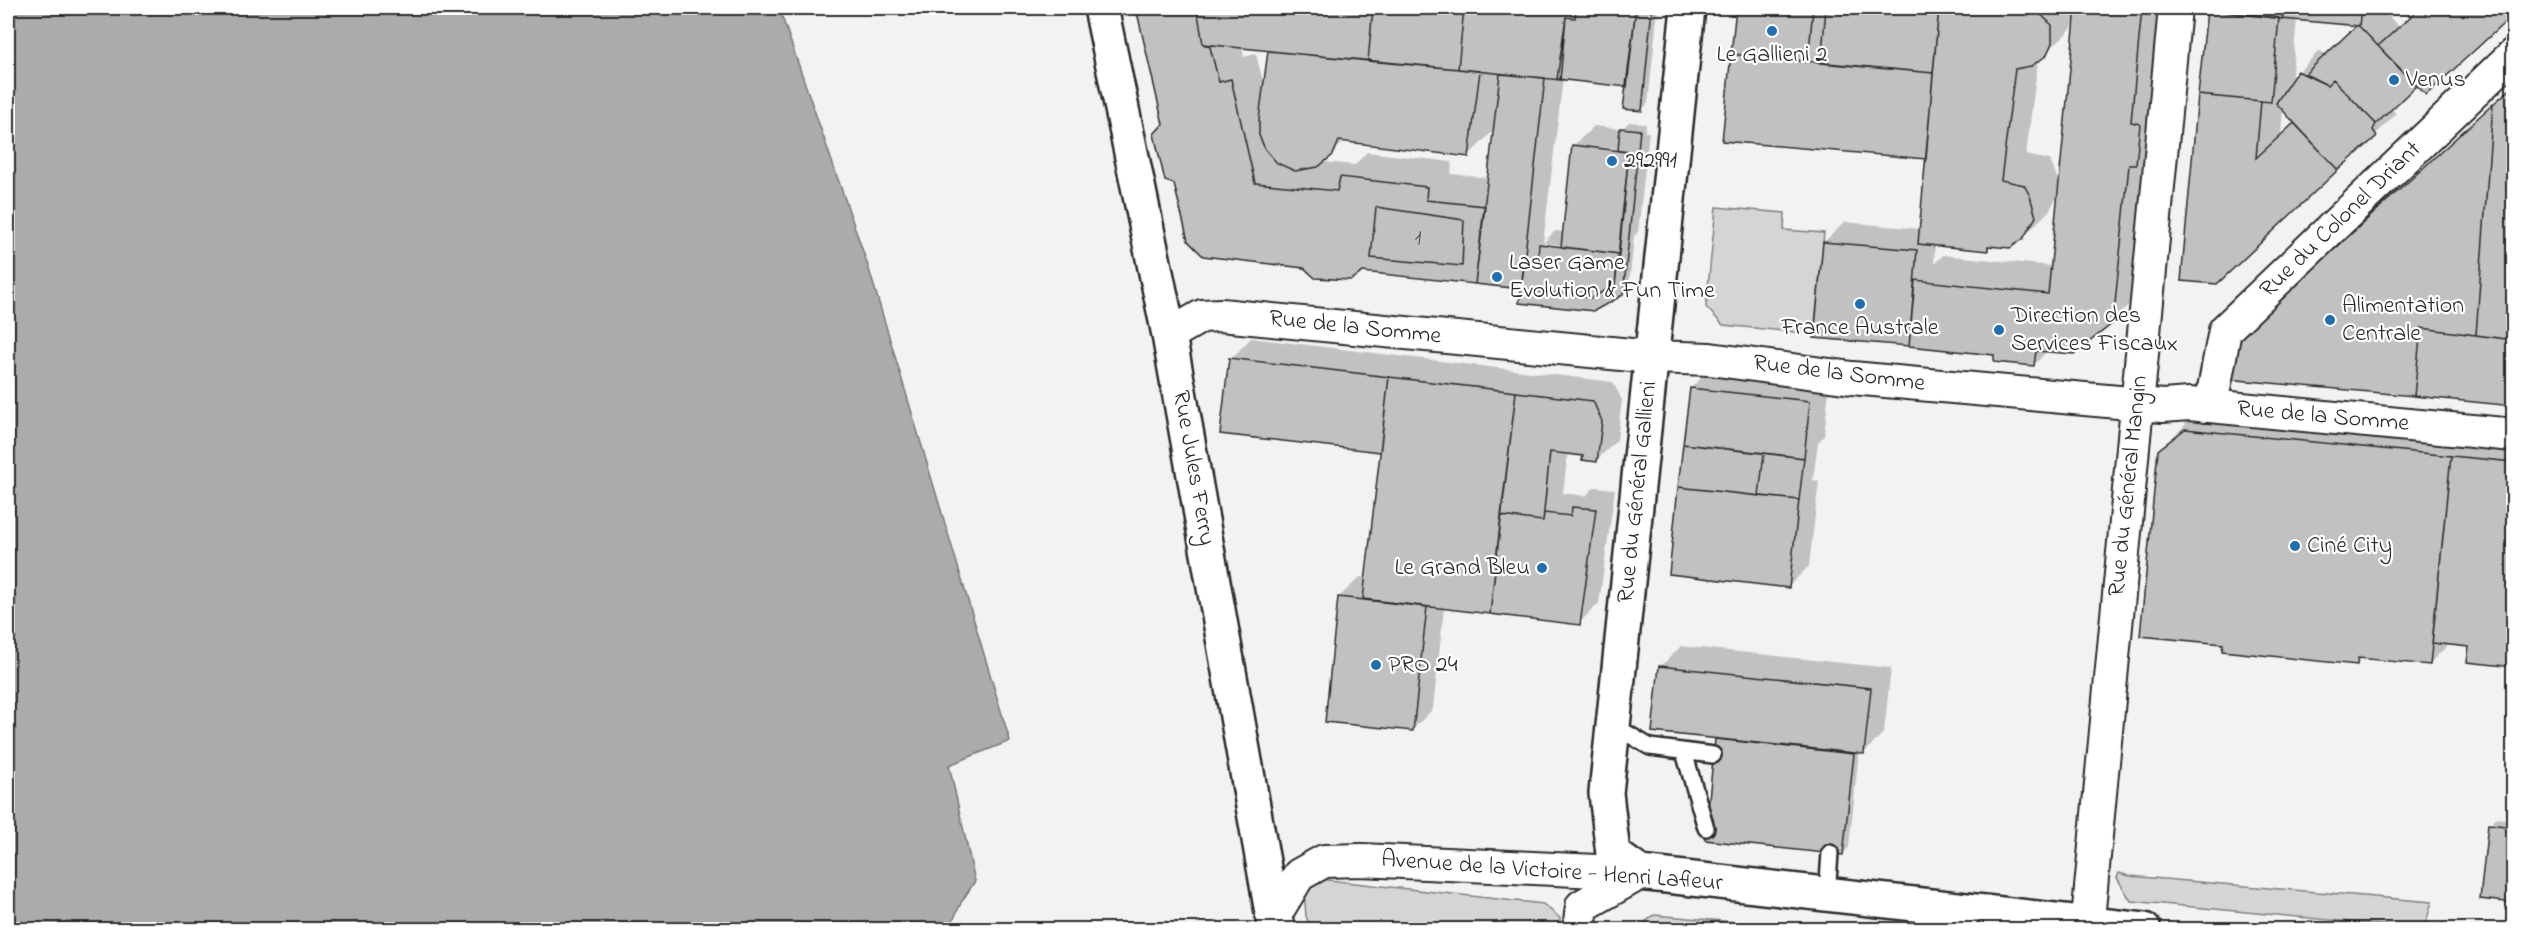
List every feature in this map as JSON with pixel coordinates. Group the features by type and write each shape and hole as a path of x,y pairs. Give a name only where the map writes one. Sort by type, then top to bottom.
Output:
{"main road":[{"name":"Rue Jules Ferry","path":"1101,8 1169,334 1276,926"},
{"name":"Rue du Général Gallieni","path":"1640,873 1613,854 1606,793 1688,8"},
{"name":"Avenue de la Victoire - Henri Lafleur","path":"1640,873 2087,926 2144,930"}],"street":[{"name":"Rue du Général Mangin","path":"2087,926 2175,8"},
{"name":"Rue du Colonel Driant","path":"2205,406 2214,389 2225,330 2514,54"},
{"name":"Rue de la Somme","path":"1169,334 1202,316 1221,315 1652,357 1710,359 1852,378 2163,406 2189,404 2514,435"},
{"name":"Avenue de la Victoire - Henri Lafleur","path":"1276,926 1299,875 1324,861 1361,860 1640,873"},
{"path":"1579,930 1582,906 1640,873"}],"lane":[{"path":"1613,724 1650,747 1713,755"},
{"path":"1684,752 1706,828"},
{"path":"1827,896 1830,854"}],"shaded area":[{"path":"8,8 779,8 868,266 1010,741 949,765 975,881 962,901 949,929 8,929"},
{"path":"1716,207 1785,213 1784,230 1824,233 1814,334 1723,325 1706,307"},
{"path":"2119,873 2129,876 2432,902 2424,929 2131,901 2117,878"},
{"path":"1319,879 1543,904 1560,918 1559,929 1311,929 1306,916 1304,890"},
{"path":"1654,915 1816,929 1636,929"}],"building":[{"path":"1136,8 1197,8 1203,44 1210,47 1219,82 1231,79 1255,183 1337,191 1340,177 1427,187 1426,200 1485,206 1475,284 1363,272 1351,280 1315,278 1304,268 1203,256 1188,241 1174,184 1165,181 1154,134 1163,124"},
{"path":"1197,8 1373,8 1368,61 1203,44"},
{"path":"1373,8 1464,8 1458,69 1368,61"},
{"path":"1464,8 1576,8 1575,18 1566,17 1560,80 1458,69"},
{"path":"1576,8 1636,8 1627,87 1557,79 1566,17 1575,18"},
{"path":"1636,8 1652,8 1642,111 1623,109"},
{"name":"Le Gallieni 2","path":"1736,8 1813,8 1808,62 1731,54"},
{"path":"1826,8 1939,8 1933,73 1821,63"},
{"path":"1939,8 2020,8 2037,11 2052,25 2052,43 2046,56 2031,66 2015,69 2001,180 2024,185 2036,217 2023,239 2010,248 1988,246 1988,251 1918,244"},
{"path":"2076,8 2142,8 2131,122 2140,124 2136,165 2129,165 2113,323 2074,354 2036,351 2034,366 1994,362 1994,355 1909,346 1915,280 2048,294"},
{"path":"2207,8 2284,8 2282,19 2207,10"},
{"path":"2284,8 2361,8 2359,26 2282,19"},
{"path":"2420,8 2514,8 2514,14 2426,95 2378,46"},
{"path":"2207,10 2279,18 2271,102 2198,95"},
{"path":"2356,26 2359,26 2416,86 2376,124 2333,79 2327,85 2305,74"},
{"path":"1268,51 1480,71 1469,157 1339,141 1333,155 1318,167 1295,171 1277,163 1265,149 1259,135"},
{"path":"1731,54 1933,73 1926,159 1722,141"},
{"path":"2297,71 2327,85 2333,79 2376,124 2373,130 2377,136 2338,170 2276,103"},
{"path":"1500,74 1545,78 1521,289 1475,284"},
{"path":"2514,86 2514,340 2476,335 2493,104"},
{"path":"2198,95 2261,101 2256,158 2294,123 2338,170 2217,284 2181,281"},
{"path":"2493,104 2476,335 2421,328 2414,396 2227,379 2233,342"},
{"path":"1620,128 1640,130 1623,295 1594,311 1519,303 1521,289 1591,298 1615,285 1629,152 1618,151"},
{"path":"1572,145 1629,152 1619,254 1561,247"},
{"path":"1376,207 1464,220 1462,266 1371,258"},
{"path":"1823,242 1917,250 1909,346 1814,338"},
{"path":"1539,244 1619,254 1615,285 1591,298 1521,289 1524,267 1537,268"},
{"path":"2421,328 2514,340 2514,406 2414,396"},
{"path":"1229,358 1389,377 1380,452 1220,434"},
{"path":"1389,377 1516,392 1490,614 1363,599"},
{"path":"1690,388 1810,401 1804,458 1683,444"},
{"path":"1516,392 1593,401 1602,421 1597,462 1582,460 1583,456 1550,452 1543,521 1501,516"},
{"name":"Ciné City","path":"2185,429 2451,456 2430,665 2358,658 2357,665 2222,651 2223,644 2140,636 2158,450"},
{"path":"1683,444 1764,453 1759,496 1678,487"},
{"path":"1764,453 1804,458 1799,500 1759,496"},
{"path":"2451,456 2514,462 2514,667 2467,662 2469,647 2432,643"},
{"path":"1678,487 1799,500 1789,588 1669,574"},
{"name":"Le Grand Bleu","path":"1572,507 1596,509 1580,625 1490,614 1501,516 1543,521 1544,513 1571,516"},
{"name":"PRO 24","path":"1338,597 1427,607 1413,731 1325,722"},
{"path":"1659,666 1871,688 1864,754 1652,732"},
{"path":"1715,739 1854,754 1843,855 1705,840"},
{"path":"2512,807 2514,808 2514,827 2510,827"},
{"path":"2488,824 2514,827 2514,903 2480,899"}],"place":[{"name":"Le Gallieni 2","path":"1772,31"},
{"name":"Venus","path":"2394,80"},
{"name":"292991","path":"1612,161"},
{"name":"Laser Game Evolution & Fun Time","path":"1497,277"},
{"name":"France Australe","path":"1860,304"},
{"name":"Alimentation Centrale","path":"2330,320"},
{"name":"Direction des Services Fiscaux","path":"1999,330"},
{"name":"Ciné City","path":"2295,546"},
{"name":"Le Grand Bleu","path":"1542,568"},
{"name":"PRO 24","path":"1376,665"}]}
